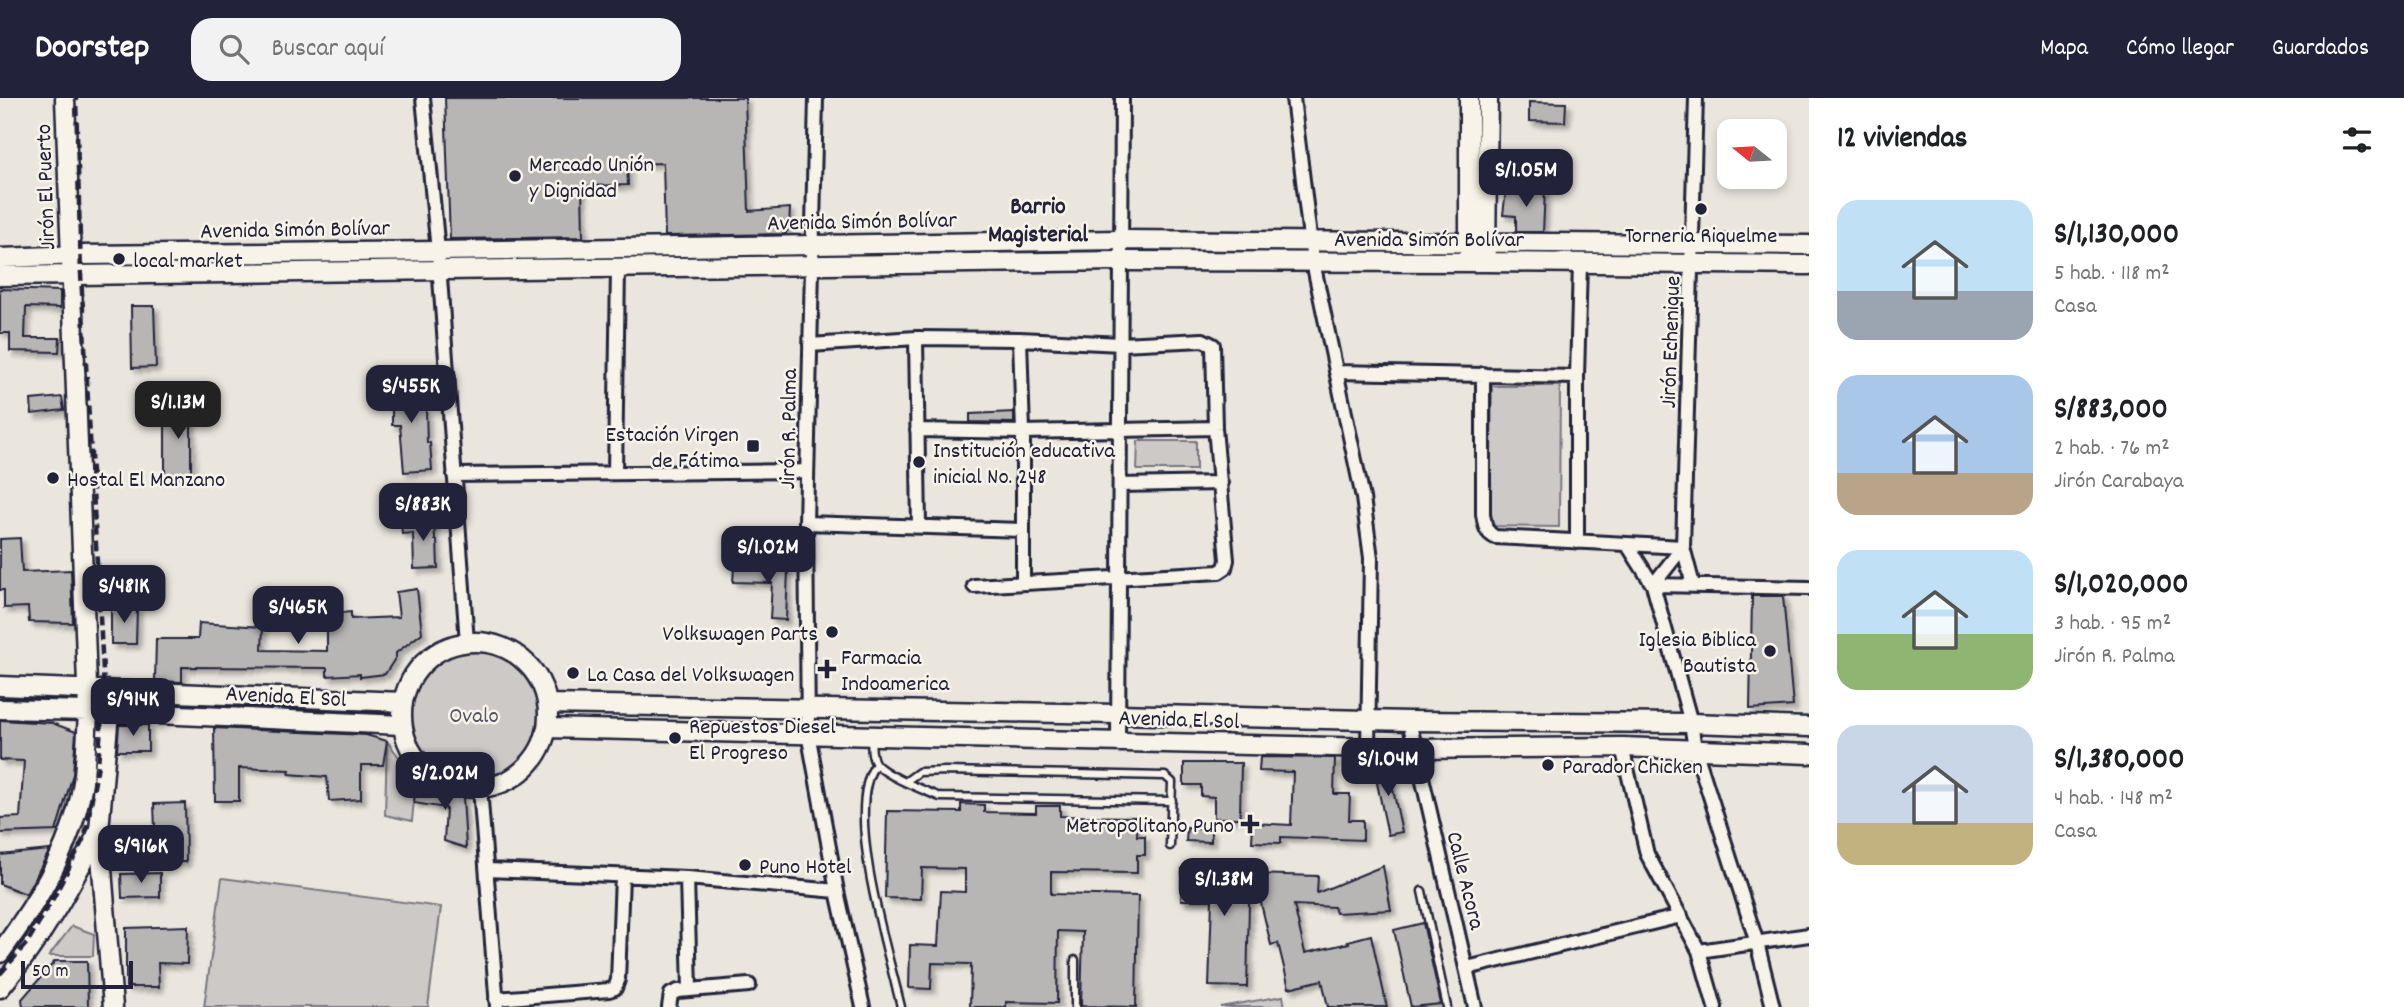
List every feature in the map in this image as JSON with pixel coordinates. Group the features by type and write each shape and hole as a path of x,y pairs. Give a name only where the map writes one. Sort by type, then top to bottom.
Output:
{"street":[{"name":"Jirón El Puerto","path":"0,953 27,917 52,871 70,828 84,778 88,689 66,98"},
{"path":"423,98 438,251 467,642"},
{"name":"Jirón R. Palma","path":"816,98 806,523 808,733 836,891 863,1007"},
{"path":"1118,741 1122,98"},
{"path":"1293,98 1313,262 1363,498 1371,558 1368,748"},
{"path":"1469,98 1478,241"},
{"path":"1477,262 1488,98"},
{"name":"Jirón Echenique","path":"1693,585 1683,547 1696,98"},
{"name":"Avenida Simón Bolívar","path":"0,258 1120,240 1809,245"},
{"name":"Avenida Simón Bolívar","path":"0,276 1120,261 1809,265"},
{"path":"1577,542 1580,263"},
{"path":"615,473 618,268"},
{"path":"810,345 916,338 1121,344 1203,340 1209,342 1214,349 1215,428 1227,560 1225,568 1219,572 974,586"},
{"path":"916,338 919,526"},
{"path":"1020,339 1023,583"},
{"path":"1336,372 1577,377"},
{"path":"1483,374 1483,514 1487,531 1495,537 1683,547"},
{"path":"917,430 1023,432 1215,428"},
{"path":"454,475 807,471"},
{"path":"1120,485 1221,483"},
{"path":"806,523 1021,530"},
{"path":"1627,544 1653,585 1691,723 1695,749 1757,943 1773,1007"},
{"path":"1653,585 1683,547"},
{"path":"1653,585 1809,588"},
{"path":"467,642 489,642 510,650 528,664 541,682 547,704 547,728 539,751 524,770 503,782 480,788 458,786 429,771 408,746 402,725 403,702 410,680 425,661 444,648 467,642"},
{"name":"Avenida El Sol","path":"0,686 403,702"},
{"path":"110,690 99,831 113,1007"},
{"name":"Avenida El Sol","path":"547,704 1409,722 1691,723 1809,727"},
{"name":"Avenida El Sol","path":"0,709 402,725"},
{"name":"Calle Acora","path":"1409,722 1475,1007"},
{"name":"Avenida El Sol","path":"547,728 1414,749 1622,747 1809,754"},
{"path":"1622,747 1647,854 1699,951 1715,1007"},
{"path":"480,788 497,1003 615,988 618,980 622,876"},
{"path":"0,988 28,955 63,901 99,831"},
{"path":"487,870 687,878 836,891"},
{"path":"687,878 690,990"},
{"path":"1467,968 1681,916"},
{"path":"1699,951 1809,935"},
{"path":"669,1007 671,994 749,985"}],"lane":[{"path":"871,735 876,764 905,782 940,797 1172,801"},
{"path":"876,764 865,785 863,836 901,1007"},
{"path":"905,782 919,772 946,771 1161,776 1172,782 1170,846"},
{"path":"1422,891 1447,1007"},
{"path":"1075,960 1075,1007"}],"green space":[{"path":"1492,386 1560,386 1559,527 1490,526"},
{"path":"1138,441 1196,441 1196,470 1137,470"},
{"name":"Ovalo","path":"475,649 500,654 521,668 535,689 540,714 535,739 521,760 500,774 475,779 450,774 429,760 415,739 410,714 415,689 429,668 450,654"},
{"path":"387,741 416,780 412,821 385,815"},
{"path":"222,878 441,907 428,1007 204,1007"},
{"path":"72,926 94,934 93,956 49,956"},
{"path":"1283,996 1285,1007 1220,1007"}],"building":[{"name":"Mercado Unión y Dignidad","path":"445,98 745,98 749,211 790,208 789,228 785,234 665,236 663,163 627,164 628,185 582,186 583,237 450,239"},
{"path":"1529,102 1566,103 1565,122 1529,121"},
{"path":"1533,188 1545,190 1543,232 1516,232 1516,216 1503,215 1506,189 1533,191"},
{"path":"0,289 60,291 60,308 26,307 25,338 60,338 59,352 10,351 10,333 0,333"},
{"path":"131,306 154,306 156,367 132,368"},
{"path":"389,383 421,383 421,409 426,409 427,443 430,443 432,470 404,472 400,425 392,425 392,404 388,404"},
{"path":"62,397 64,410 32,414 31,400"},
{"path":"191,405 191,476 165,476 165,406"},
{"path":"1014,412 1014,423 970,422 970,414"},
{"path":"434,519 438,568 414,569 413,533 402,534 401,521"},
{"path":"20,538 22,572 71,570 73,623 29,622 28,607 4,608 4,590 0,590 0,539"},
{"path":"734,567 788,569 786,620 770,619 772,583 733,582"},
{"path":"417,589 422,633 396,653 385,674 360,677 360,674 327,676 327,668 182,667 182,682 155,681 156,639 198,639 199,623 263,627 262,650 327,651 327,614 351,612 351,619 399,617 396,592"},
{"name":"Iglesia Biblica Bautista","path":"1752,596 1783,596 1793,706 1750,709"},
{"path":"111,607 137,607 136,644 111,644"},
{"path":"0,720 52,723 76,732 73,774 56,831 0,833 0,818 20,817 24,761 0,760"},
{"path":"119,725 148,725 148,751 117,751"},
{"path":"214,728 366,735 387,741 383,765 361,765 361,799 329,801 327,777 289,774 290,770 239,768 239,801 215,801"},
{"path":"1260,757 1335,758 1334,794 1350,794 1349,820 1363,820 1363,840 1281,837 1281,843 1252,842 1253,823 1291,825 1293,772 1259,771"},
{"path":"1387,761 1402,832 1388,835 1373,764"},
{"path":"1184,763 1241,763 1240,818 1214,818 1214,797 1201,796 1201,785 1184,785"},
{"path":"416,780 430,785 429,793 463,797 466,848 444,841 446,808 414,803"},
{"path":"185,803 186,862 168,862 166,829 155,829 154,804"},
{"path":"961,804 984,805 984,812 1036,813 1036,806 1060,806 1060,816 1138,817 1137,836 1145,836 1145,855 1137,855 1137,873 1051,872 1051,894 1138,896 1136,1007 1081,1006 1083,932 1058,931 1057,1003 1006,1002 1006,1007 970,1007 971,964 932,963 931,989 909,988 910,945 938,946 941,891 965,892 965,869 922,868 921,899 885,898 887,811 961,812"},
{"path":"1187,828 1211,830 1211,842 1186,841"},
{"path":"50,850 26,894 0,884 0,855"},
{"path":"1213,862 1250,863 1247,987 1209,986 1212,900 1181,900 1182,869 1213,870"},
{"path":"1383,866 1391,910 1336,913 1334,907 1294,905 1305,953 1371,935 1387,1007 1328,1007 1322,980 1289,988 1278,943 1271,945 1254,874 1318,876 1317,893"},
{"path":"160,873 160,897 122,898 121,874"},
{"path":"1423,923 1441,1004 1411,1007 1394,930"},
{"path":"188,926 187,964 158,963 159,987 126,987 126,928"},
{"path":"55,961 87,961 88,1007 23,1007 22,999"}],"railway":[{"path":"0,974 27,943 85,836 98,765 104,689 81,274 76,98"}],"place":[{"name":"Mercado Unión y Dignidad","path":"515,176"},
{"name":"Torneria Riquelme","path":"1701,209"},
{"name":"local market","path":"119,259"},
{"name":"Estación Virgen de Fátima","path":"753,446"},
{"name":"Institución educativa inicial No. 248","path":"919,462"},
{"name":"Hostal El Manzano","path":"53,478"},
{"name":"Volkswagen Parts","path":"832,632"},
{"name":"Iglesia Biblica Bautista","path":"1770,651"},
{"name":"Farmacia Indoamerica","path":"827,669"},
{"name":"La Casa del Volkswagen","path":"573,673"},
{"name":"Repuestos Diesel El Progreso","path":"675,738"},
{"name":"Parador Chicken","path":"1548,765"},
{"name":"Metropolitano Puno","path":"1250,824"},
{"name":"Puno Hotel","path":"745,865"}],"district":[{"name":"Barrio Magisterial","path":"1038,219"}]}
